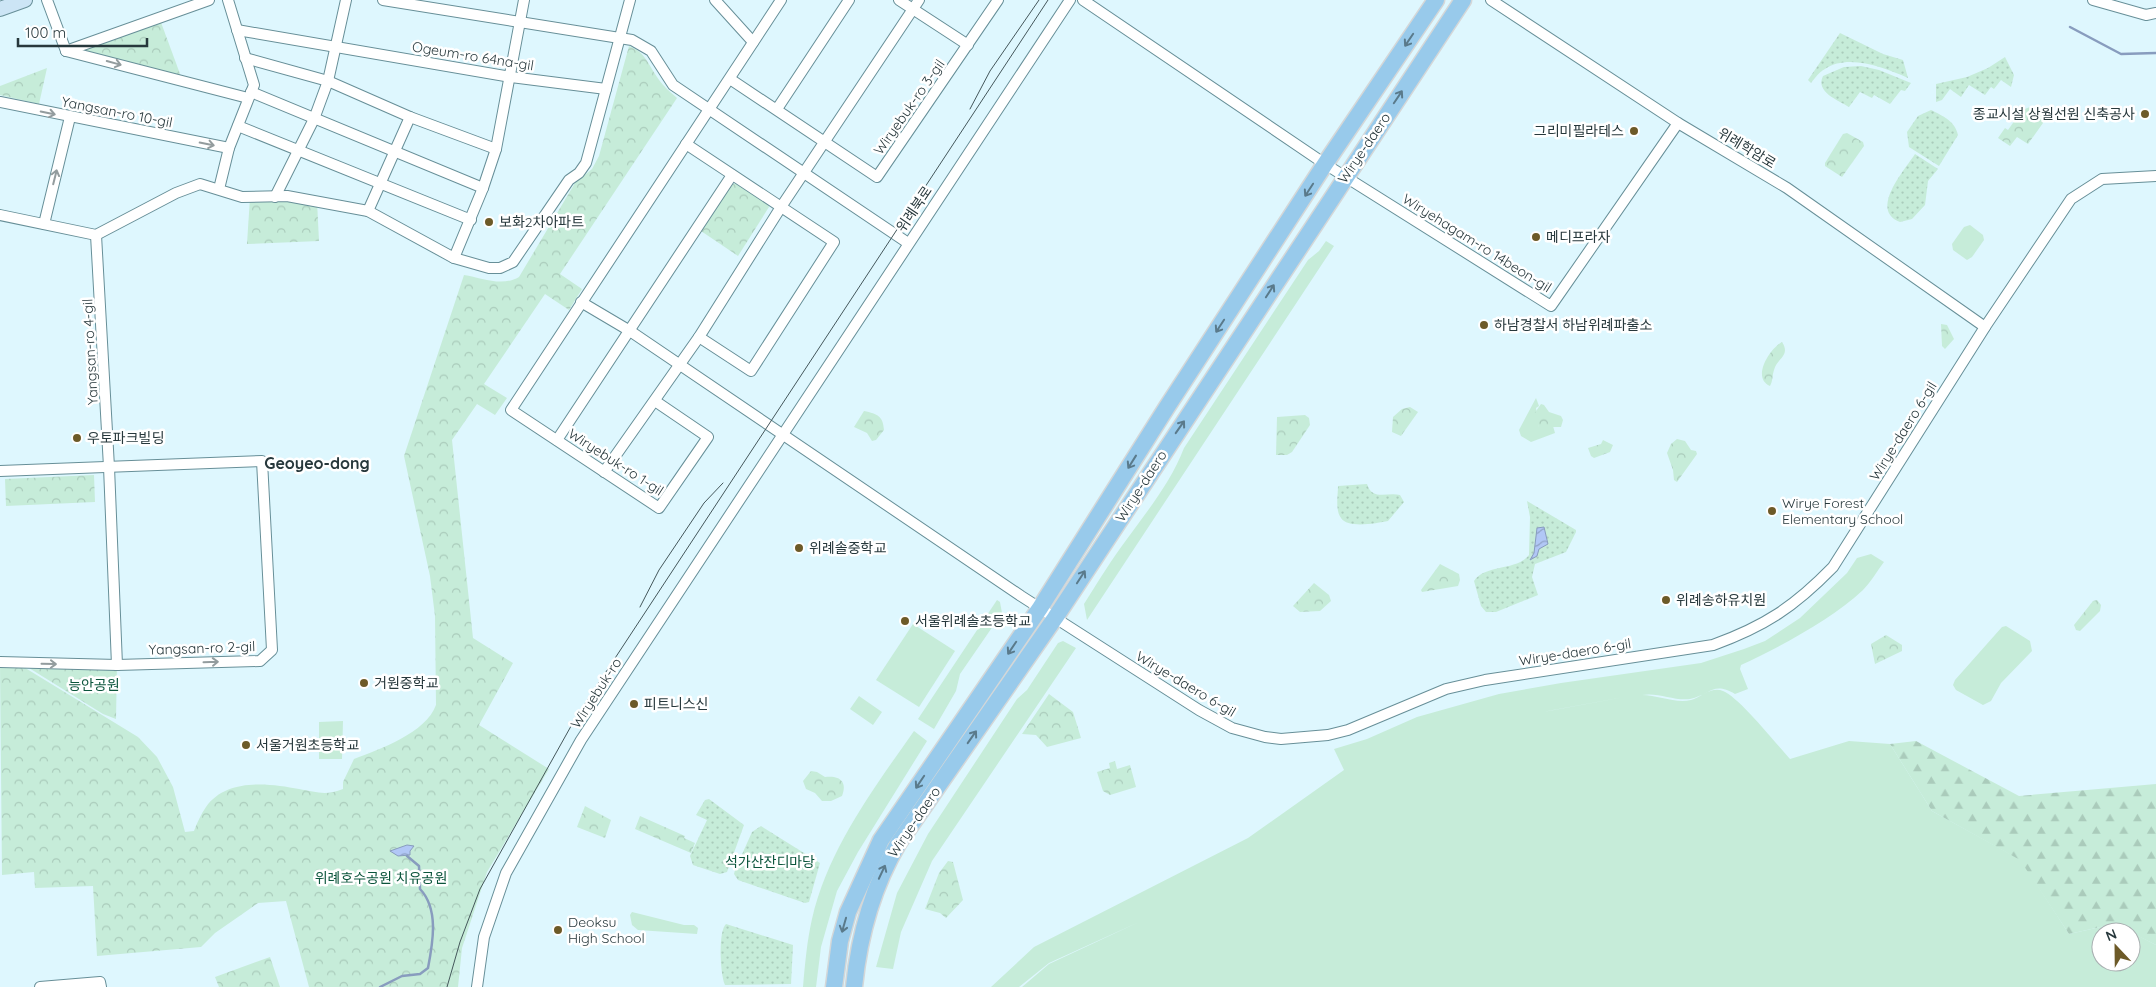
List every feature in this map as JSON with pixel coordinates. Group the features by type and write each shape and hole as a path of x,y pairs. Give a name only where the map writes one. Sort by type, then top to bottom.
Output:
{"main road":[{"path":"0,9 26,0"},
{"name":"Wirye-daero","path":"834,987 840,941 848,912 881,840 1040,608 1157,422 1436,0"},
{"name":"Wirye-daero","path":"854,987 862,936 882,872 899,842 1055,618 1345,176 1463,0"}],"street":[{"path":"47,0 66,51"},
{"path":"66,51 209,0"},
{"path":"219,189 229,148 254,85 228,0"},
{"path":"275,197 314,119 328,81 346,0"},
{"path":"383,0 632,40 651,51 673,85 908,243"},
{"path":"454,258 484,188 496,149 524,0"},
{"path":"0,215 96,235 176,193 200,184 242,197 287,196 368,211 454,258 489,268 500,268 513,262 569,180 586,163 630,0"},
{"path":"715,0 753,42"},
{"path":"710,109 781,0"},
{"path":"777,109 849,0"},
{"path":"899,0 968,45"},
{"path":"604,472 699,337 803,173 825,143 919,0"},
{"name":"Wiryebuk-ro 3-gil","path":"825,143 878,177 998,0"},
{"name":"위례북로","path":"782,434 1070,0"},
{"name":"Wiryehagam-ro 14beon-gil","path":"1083,0 1326,164 1551,306 1678,123"},
{"name":"위례학암로","path":"1491,0 1678,123 1787,188 1985,327"},
{"path":"2093,0 2146,15 2156,13"},
{"name":"Ogeum-ro 64na-gil","path":"236,30 511,77 606,89"},
{"path":"66,51 249,95 314,119 484,188"},
{"path":"245,58 328,81 410,117 496,149"},
{"path":"730,79 825,143"},
{"name":"Yangsan-ro 10-gil","path":"0,102 229,148"},
{"name":"Wiryebuk-ro 1-gil","path":"655,401 708,437 659,508 512,410 710,109"},
{"path":"44,224 70,117"},
{"path":"368,211 396,153 410,117"},
{"path":"238,126 471,220"},
{"path":"686,144 834,242 751,371 699,337"},
{"name":"Wiryebuk-ro 1-gil","path":"557,440 732,175"},
{"name":"Wirye-daero 6-gil","path":"782,434 1055,618 1216,720 1265,737 1281,739 1328,735 1348,730 1446,689 1485,680 1713,645 1747,633 1771,619 1805,596 1833,567 1985,327 2071,199 2102,179 2156,176"},
{"name":"Yangsan-ro 4-gil","path":"96,235 109,467 117,665"},
{"path":"582,302 630,331 782,434"},
{"name":"Wiryebuk-ro","path":"477,987 484,937 506,873 581,740 782,434"},
{"name":"Yangsan-ro 2-gil","path":"0,662 117,665 260,661 272,650 262,461 109,467"},
{"path":"0,471 109,467"},
{"path":"40,987 100,982 101,987"}],"green space":[{"path":"159,17 183,82 66,51"},
{"path":"1840,33 1883,54 1903,60 1908,78 1867,64 1845,62 1834,64 1823,70 1811,83 1808,80"},
{"name":"위례호수공원 치유공원","path":"629,46 642,54 660,81 677,98 560,274 582,289 569,310 545,294 484,384 507,398 495,415 477,404 452,440 473,638 513,663 479,725 549,769 487,872 462,948 458,987 309,987 286,901 258,903 215,933 201,947 97,956 93,886 35,888 34,872 2,875 0,664 22,666 138,737 157,757 173,787 185,832 194,831 204,810 215,798 225,791 236,787 262,784 326,793 343,789 343,782 354,759 401,739 423,724 431,715 436,705 435,616 430,576 404,456 464,275 499,282 519,277 575,183 592,169 599,156"},
{"path":"2005,57 2014,75 2011,87 2001,80 1994,89 1991,87 1985,95 1969,85 1961,97 1950,89 1942,100 1936,102 1936,84 1967,77 1988,68"},
{"path":"1861,66 1879,70 1911,83 1905,91 1901,90 1890,104 1874,95 1872,98 1860,92 1849,107 1829,95 1822,87 1823,76 1844,67"},
{"path":"47,68 39,104 0,95 0,86"},
{"path":"2030,107 2042,116 2043,123 2028,144 2017,137 2010,146 1998,138 2005,128 2008,130 2022,110"},
{"path":"1931,110 1951,123 1958,135 1939,166 1909,147 1907,132 1918,116"},
{"path":"1847,133 1863,142 1864,146 1842,177 1825,166 1825,163 1843,134"},
{"path":"1915,154 1938,169 1928,181 1925,205 1912,219 1900,222 1891,216 1888,209 1888,200 1897,180"},
{"path":"738,182 767,201 769,207 738,256 701,231 731,185"},
{"path":"250,197 317,201 319,241 247,244"},
{"path":"1970,225 1983,235 1984,240 1972,257 1967,260 1953,250 1952,244 1964,227"},
{"path":"1326,241 1334,246 1087,620 1084,604 1115,555 1173,472 1184,448 1308,260 1319,251"},
{"path":"1941,324 1947,325 1954,339 1945,349 1942,346"},
{"path":"1782,342 1785,351 1773,372 1770,386 1762,377 1762,370 1772,350"},
{"path":"1536,398 1539,406 1536,408 1539,427 1553,426 1555,433 1531,442 1521,436 1519,430"},
{"path":"1541,404 1549,412 1561,416 1563,420 1561,427 1539,427 1534,414"},
{"path":"1410,407 1418,412 1401,436 1392,432 1393,417 1402,409"},
{"path":"864,411 879,416 881,419 884,430 876,440 872,441 867,433 854,427"},
{"path":"1305,415 1309,418 1310,425 1292,452 1287,455 1276,455 1277,417"},
{"path":"1677,439 1685,441 1691,450 1696,451 1697,454 1677,482 1674,480 1673,470 1667,453 1671,444"},
{"path":"1603,440 1613,445 1610,452 1594,458 1591,456 1588,448 1601,444"},
{"path":"94,475 95,502 6,506 5,479"},
{"path":"1367,484 1369,489 1376,494 1400,495 1404,502 1388,521 1356,524 1345,521 1341,518 1338,511 1338,486"},
{"path":"1527,501 1576,530 1576,532 1566,552 1535,564 1532,577 1538,595 1496,612 1486,612 1481,606 1474,581 1486,572 1517,563 1529,555 1530,517"},
{"path":"1871,554 1884,562 1863,590 1821,622 1789,641 1741,665 1740,669 1748,689 1735,694 1728,690 1716,689 1707,692 1723,691 1738,702 1790,759 1849,741 1890,744 1932,811 2021,860 2069,934 2091,929 2091,972 2141,972 2141,937 2156,945 2156,987 1022,987 1049,964 1139,922 1049,963 1019,987 991,987 1034,947 1248,838 1344,770 1334,749 1367,739 1417,717 1499,694 1701,663 1744,649 1765,641 1800,618 1847,573 1857,558","holes":["1648,694 1678,699 1690,699 1702,695 1691,700 1679,701 1642,695"]},
{"path":"1440,564 1459,574 1458,586 1422,592 1421,590"},
{"path":"1314,583 1329,595 1331,601 1320,611 1300,612 1293,606"},
{"path":"997,600 1000,602 1002,613 960,674 956,691 934,729 918,719"},
{"path":"2097,600 2101,605 2100,611 2080,631 2076,630 2074,625 2093,601"},
{"path":"913,624 955,651 919,707 876,680"},
{"path":"2006,626 2030,641 2032,651 2001,683 1991,701 1983,705 1956,690 1953,685 1955,680 2002,627"},
{"path":"1886,635 1902,645 1902,651 1875,664 1871,644"},
{"path":"1063,641 1076,648 932,861 901,932 893,969 876,967 897,893 928,834 1017,699 1027,690 1058,643"},
{"name":"능안공원","path":"21,663 117,665 116,719 103,714"},
{"path":"1049,694 1073,712 1081,738 1047,747 1036,735 1022,734"},
{"path":"859,696 882,712 873,725 850,709"},
{"path":"343,721 342,759 319,759 319,722"},
{"path":"914,731 927,741 858,852 837,891 821,947 816,987 803,987 807,944 812,919 819,893 829,868 868,797"},
{"path":"1916,741 2019,796 2156,784 2156,945 2141,938 2141,922 2091,922 2091,929 2069,934 2020,860 1932,811 1890,744"},
{"path":"1115,761 1117,769 1130,765 1136,787 1110,795 1103,791 1097,772 1110,768 1109,763"},
{"path":"811,771 825,777 834,777 841,780 844,786 842,796 831,801 822,801 815,793 806,789 803,781"},
{"path":"709,799 744,825 727,872 720,874 693,865 690,856 707,820 696,815 705,800"},
{"path":"585,806 611,820 605,838 577,827"},
{"path":"640,816 685,836 684,838 695,843 691,853 635,829"},
{"name":"석가산잔디마당","path":"761,826 820,863 809,902 805,903 738,880 734,874 752,832"},
{"path":"948,861 953,862 963,900 946,918 940,913 925,909 939,873"},
{"path":"632,912 684,925 694,925 698,928 697,934 638,930 632,925 630,915"},
{"path":"726,924 793,945 791,984 725,985 722,972 721,944 723,928"},
{"path":"270,957 280,987 219,987 215,977"}],"water":[{"path":"1544,527 1548,544 1539,549 1537,556 1530,560 1534,553 1537,528"},
{"path":"407,845 414,846 410,851 410,855 398,856 390,851"}],"waterway":[{"path":"2070,27 2121,54 2156,53"},
{"path":"380,987 402,976 420,974 428,968 433,937 432,916 430,906 420,889 419,866 407,856"}],"tram line":[{"path":"970,109 990,71 1039,0"},
{"path":"447,987 460,942 480,889 575,719 1048,0"},
{"path":"640,607 659,570 704,503 723,483"}],"place":[{"name":"종교시설 상월선원 신축공사","path":"2145,114"},
{"name":"그리미필라테스","path":"1634,131"},
{"name":"보화2차아파트","path":"489,222"},
{"name":"메디프라자","path":"1536,237"},
{"name":"하남경찰서 하남위례파출소","path":"1484,325"},
{"name":"우토파크빌딩","path":"77,438"},
{"name":"Wirye Forest Elementary School","path":"1772,511"},
{"name":"위례솔중학교","path":"799,548"},
{"name":"위례송하유치원","path":"1666,600"},
{"name":"서울위례솔초등학교","path":"905,621"},
{"name":"거원중학교","path":"364,683"},
{"name":"피트니스신","path":"634,704"},
{"name":"서울거원초등학교","path":"246,745"},
{"name":"Deoksu High School","path":"558,930"}],"district":[{"name":"Geoyeo-dong","path":"317,463"}]}
